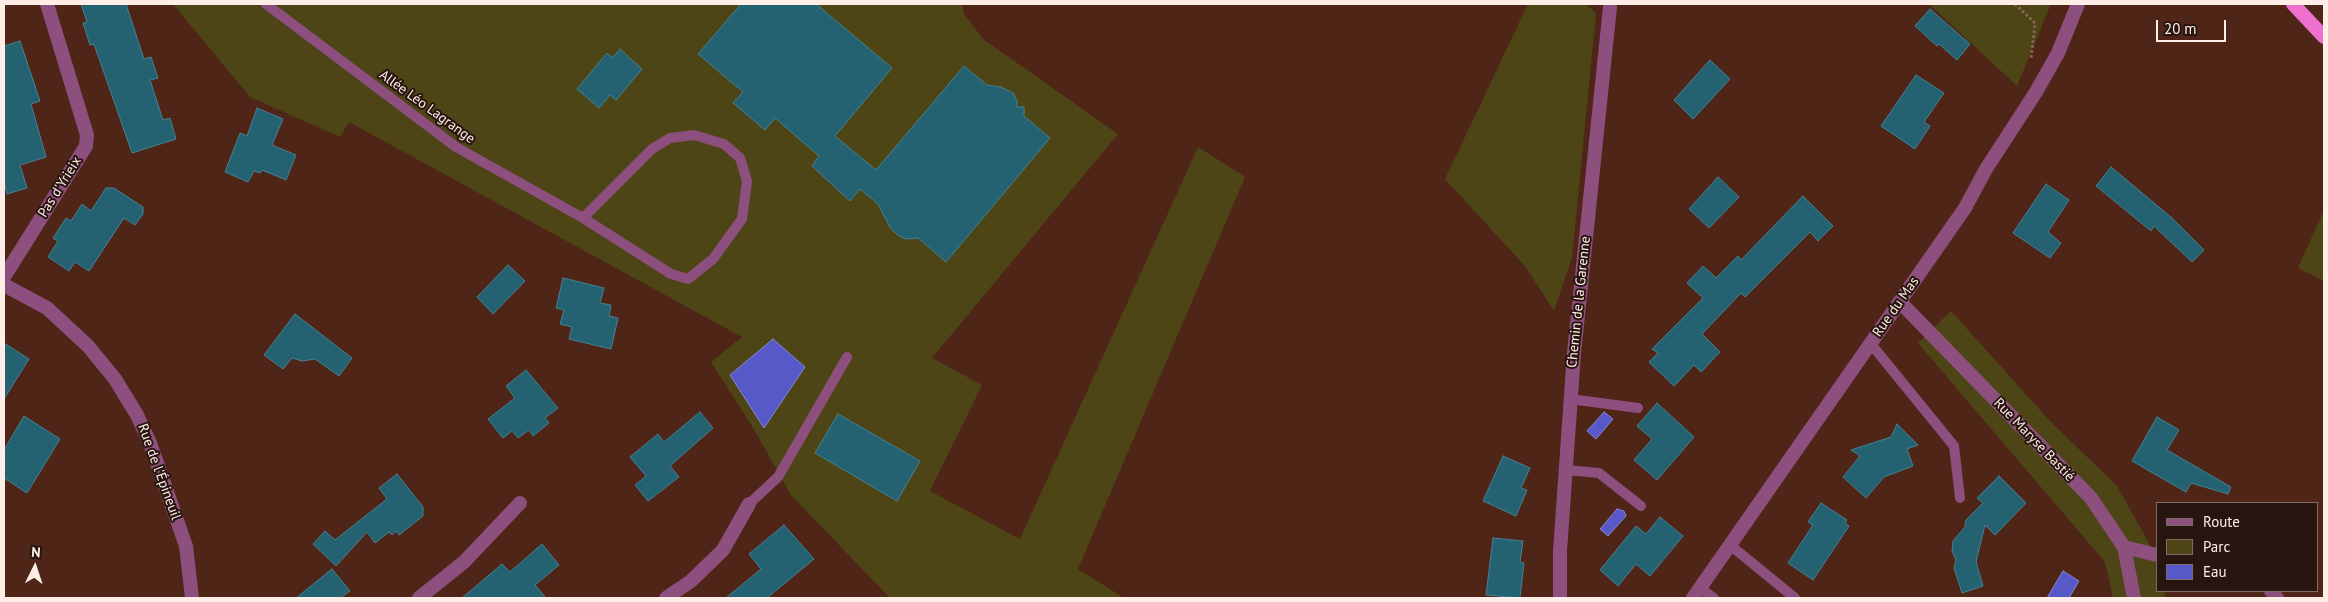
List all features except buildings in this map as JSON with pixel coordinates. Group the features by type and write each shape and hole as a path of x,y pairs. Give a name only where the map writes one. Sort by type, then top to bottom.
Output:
{"highway":[{"path":"2293,4 2324,37"}],"street":[{"name":"Pas d'Yrieix","path":"4,277 86,146 88,135 46,4"},
{"name":"Rue du Mas","path":"1696,593 1965,208 1986,170 2036,92 2058,53 2078,4"},
{"name":"Chemin de la Garenne","path":"1560,598 1560,551 1570,399 1610,7"},
{"name":"Rue de l'Épineuil","path":"4,285 47,308 88,346 115,379 137,415 150,443 186,546 192,598"},
{"name":"Rue Maryse Bastié","path":"1900,302 2091,498 2124,547 2134,598"},
{"path":"420,598 464,562 520,503"},
{"path":"666,598 691,581 723,550 749,504"},
{"path":"2124,547 2156,555"}],"lane":[{"name":"Allée Léo Lagrange","path":"266,4 456,147 582,218 671,274 688,279 713,259 742,219 747,181 740,158 724,144 694,135 670,138 652,148 582,218"},
{"path":"1871,344 1954,446 1960,498"},
{"path":"749,504 778,478 847,357"},
{"path":"1570,399 1638,408"},
{"path":"1566,470 1599,473 1641,506"},
{"path":"1730,545 1794,598"},
{"path":"1696,593 1714,598"}],"path":[{"path":"2015,4 2035,23 2031,68 2026,81 2036,92"}],"green space":[{"path":"173,4 963,4 963,12 983,39 1118,134 932,358 982,385 930,491 1020,539 1198,147 1245,177 1078,569 1124,598 890,598 791,495 755,431 711,362 742,337 349,122 340,137 250,97"},
{"path":"1528,4 1586,4 1596,13 1572,258 1554,311 1525,266 1445,179"},
{"path":"1929,4 2051,4 2017,86"},
{"path":"2324,210 2324,281 2298,268"},
{"path":"1951,311 2049,420 2117,486 2155,554 2156,592 2164,592 2166,598 2113,598 2105,562 1918,343"}],"water":[{"path":"773,339 805,367 764,428 730,375"},
{"path":"1604,412 1613,419 1596,439 1587,431"},
{"path":"1617,509 1624,511 1626,516 1608,536 1600,529"},
{"path":"2063,571 2079,581 2069,598 2047,598"}]}
